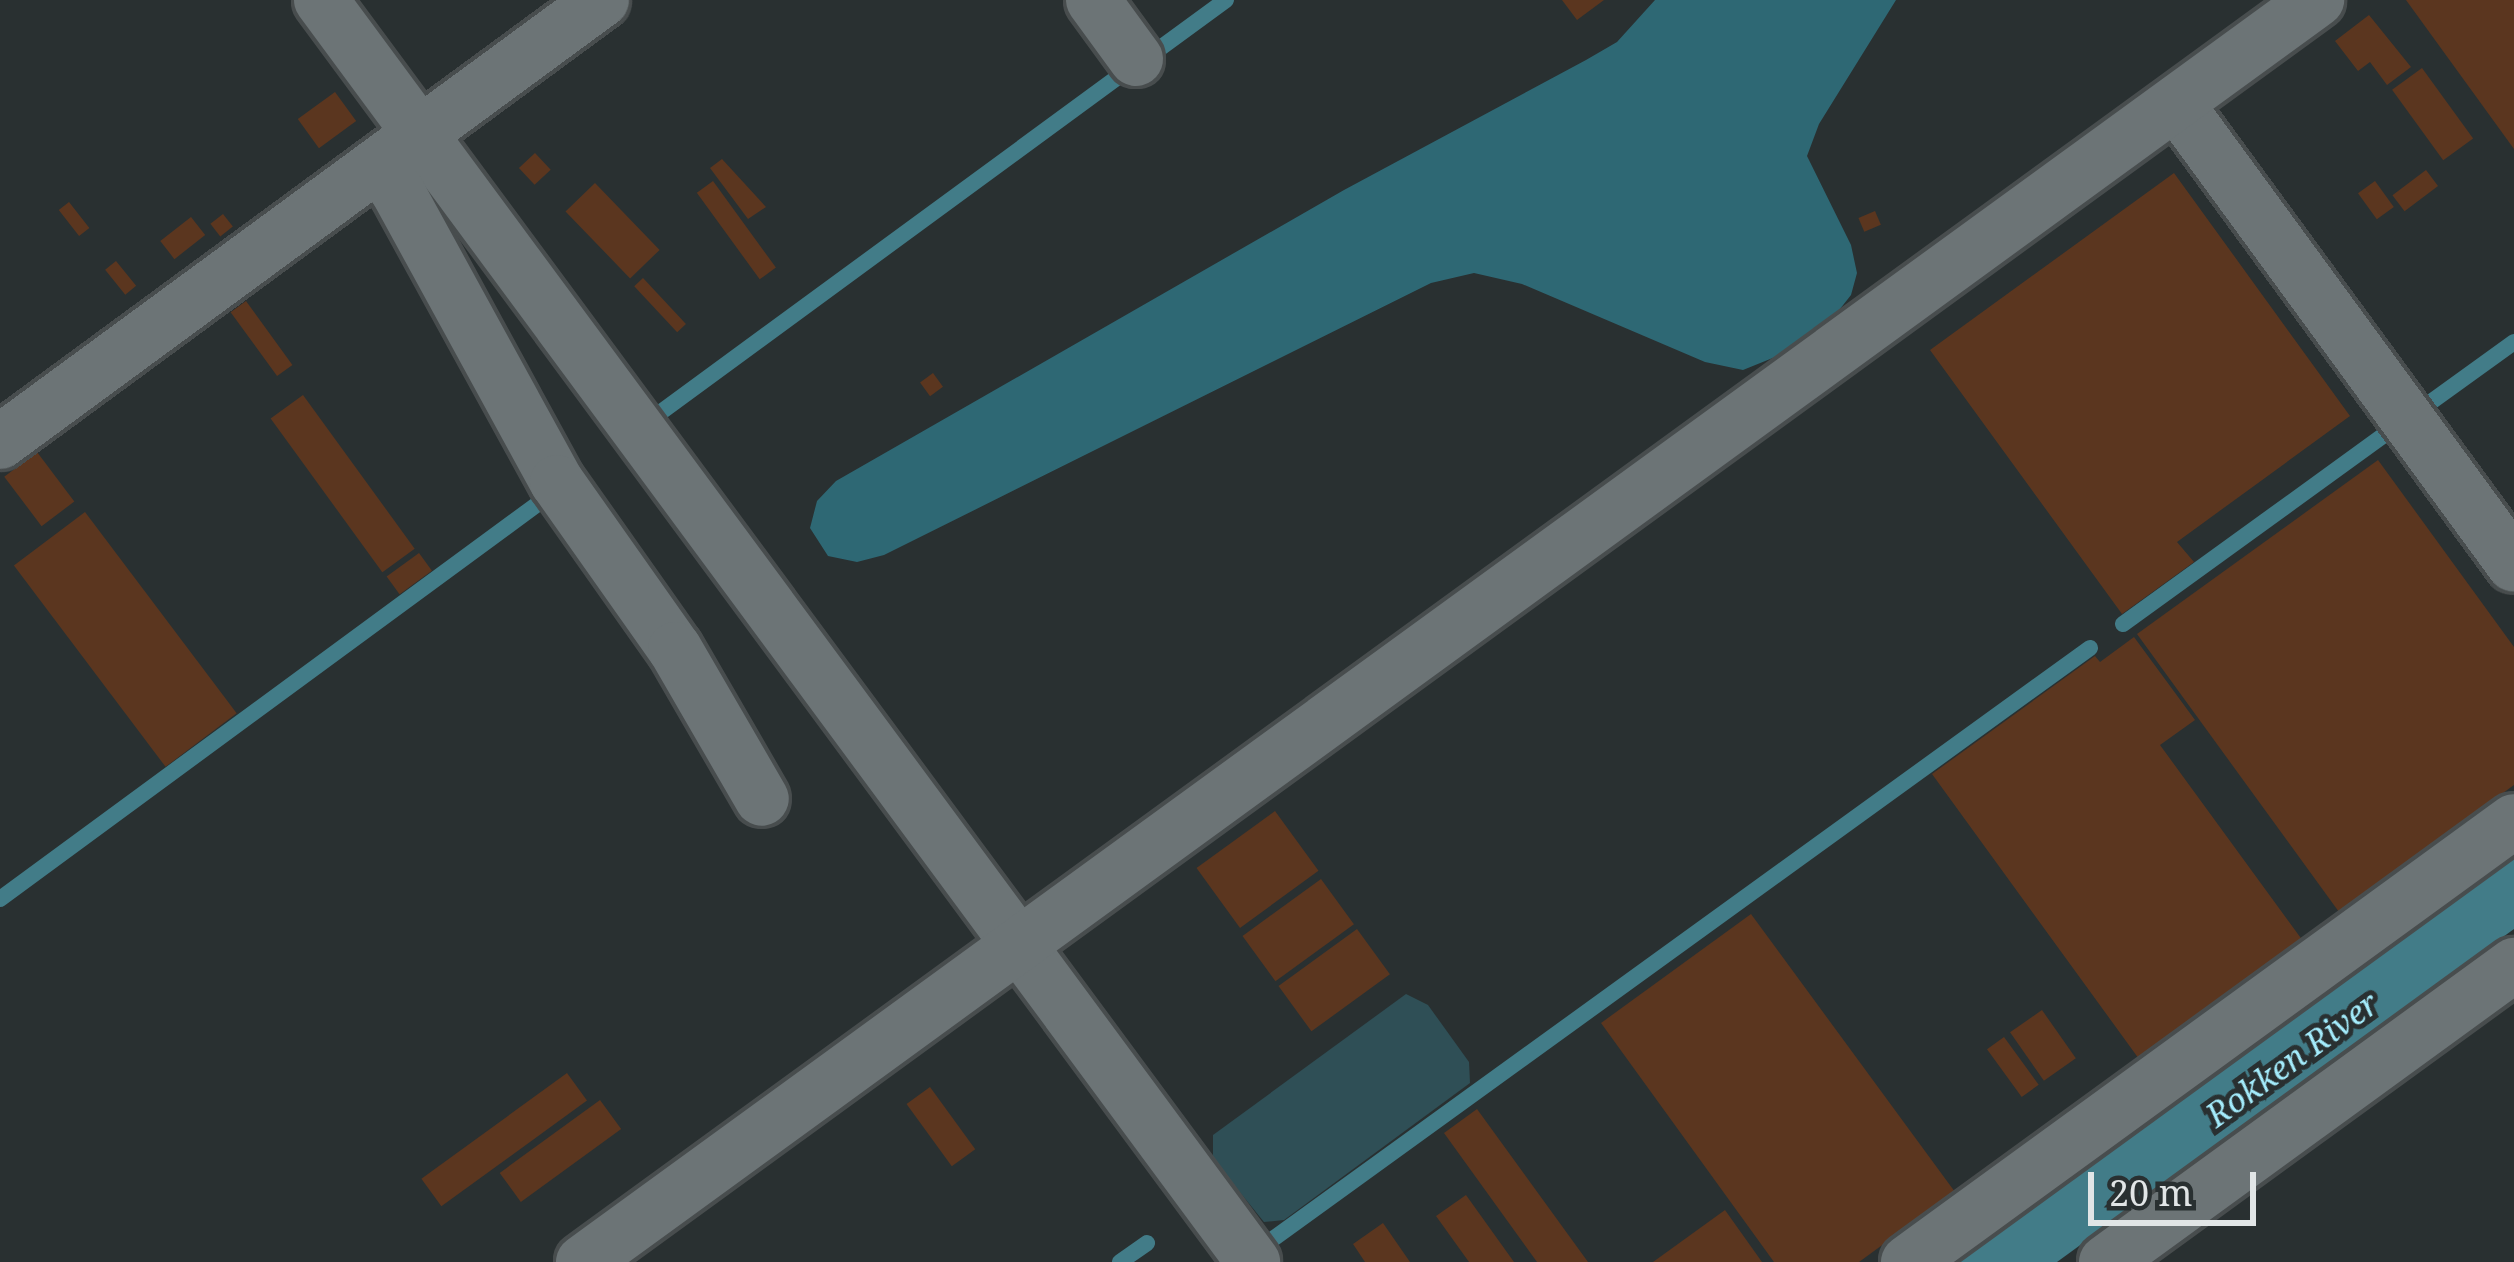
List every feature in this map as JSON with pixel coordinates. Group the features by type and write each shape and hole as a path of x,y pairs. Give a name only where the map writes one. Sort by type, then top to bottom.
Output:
{"street":[{"path":"321,0 399,150 1020,944 1253,1262"},
{"path":"0,442 602,0"},
{"path":"1093,0 1136,58"},
{"path":"583,1262 2317,0"},
{"path":"2176,103 2514,565"},
{"path":"399,150 398,192 556,482 675,649 762,799"},
{"path":"1908,1262 2514,821"},
{"path":"2106,1262 2514,965"}],"shaded area":[{"path":"1655,0 1896,0 1819,124 1807,156 1851,245 1857,273 1851,295 1836,314 1780,355 1743,370 1705,362 1522,284 1474,273 1431,283 884,555 857,562 828,556 810,528 817,501 836,481 1344,190 1617,42"},
{"path":"1406,994 1428,1005 1469,1062 1470,1083 1284,1220 1264,1222 1213,1159 1213,1135"}],"water":[{"name":"Rokken River","path":"2514,852 2514,929 2057,1262 1951,1262"}],"building":[{"path":"1562,0 1604,0 1577,20"},
{"path":"2406,0 2514,0 2514,149"},
{"path":"2369,15 2411,67 2387,85 2370,62 2358,71 2335,41"},
{"path":"2422,68 2473,138 2443,160 2392,90"},
{"path":"335,92 356,121 319,148 298,119"},
{"path":"535,153 551,170 535,185 519,168"},
{"path":"722,159 766,207 748,219 710,168"},
{"path":"2426,170 2438,186 2404,211 2392,195"},
{"path":"2174,173 2350,416 2177,542 2194,562 2122,614 1930,350"},
{"path":"713,181 776,268 760,279 697,193"},
{"path":"2375,181 2394,207 2377,219 2358,193"},
{"path":"595,183 660,250 630,278 566,211"},
{"path":"69,202 89,228 79,236 59,210"},
{"path":"1875,211 1881,225 1864,232 1858,218"},
{"path":"223,214 233,227 220,236 210,224"},
{"path":"191,217 205,235 174,259 160,241"},
{"path":"116,261 136,286 125,295 105,270"},
{"path":"643,278 686,324 677,332 634,286"},
{"path":"246,301 292,365 277,376 231,312"},
{"path":"933,373 943,387 930,396 920,382"},
{"path":"303,395 415,549 382,572 271,419"},
{"path":"37,452 74,502 42,526 4,477"},
{"path":"2378,460 2514,647 2514,785 2339,912 2137,634"},
{"path":"85,512 237,713 166,767 14,566"},
{"path":"419,553 432,571 400,594 387,577"},
{"path":"2134,637 2195,720 2160,745 2303,941 2139,1059 1932,774 2095,656 2100,662"},
{"path":"1275,811 1318,871 1240,928 1197,868"},
{"path":"1321,879 1354,924 1275,981 1243,936"},
{"path":"1751,914 1955,1192 1859,1262 1774,1262 1601,1023"},
{"path":"1357,929 1390,974 1311,1031 1279,986"},
{"path":"2042,1010 2076,1058 2044,1081 2010,1032"},
{"path":"2004,1037 2039,1085 2022,1097 1987,1049"},
{"path":"567,1073 587,1101 441,1206 421,1179"},
{"path":"930,1087 975,1149 952,1166 907,1104"},
{"path":"600,1100 621,1129 521,1202 500,1173"},
{"path":"1477,1109 1588,1262 1537,1262 1444,1133"},
{"path":"1466,1195 1514,1262 1469,1262 1436,1216"},
{"path":"1725,1210 1762,1262 1653,1262"},
{"path":"1383,1223 1410,1262 1365,1262 1353,1244"}],"waterway":[{"path":"1159,49 1226,0"},
{"path":"657,415 1118,77"},
{"path":"2424,407 2514,342"},
{"path":"2123,624 2390,431"},
{"path":"0,899 543,500"},
{"path":"1266,1244 2090,648"},
{"path":"1120,1262 1147,1243"}]}
